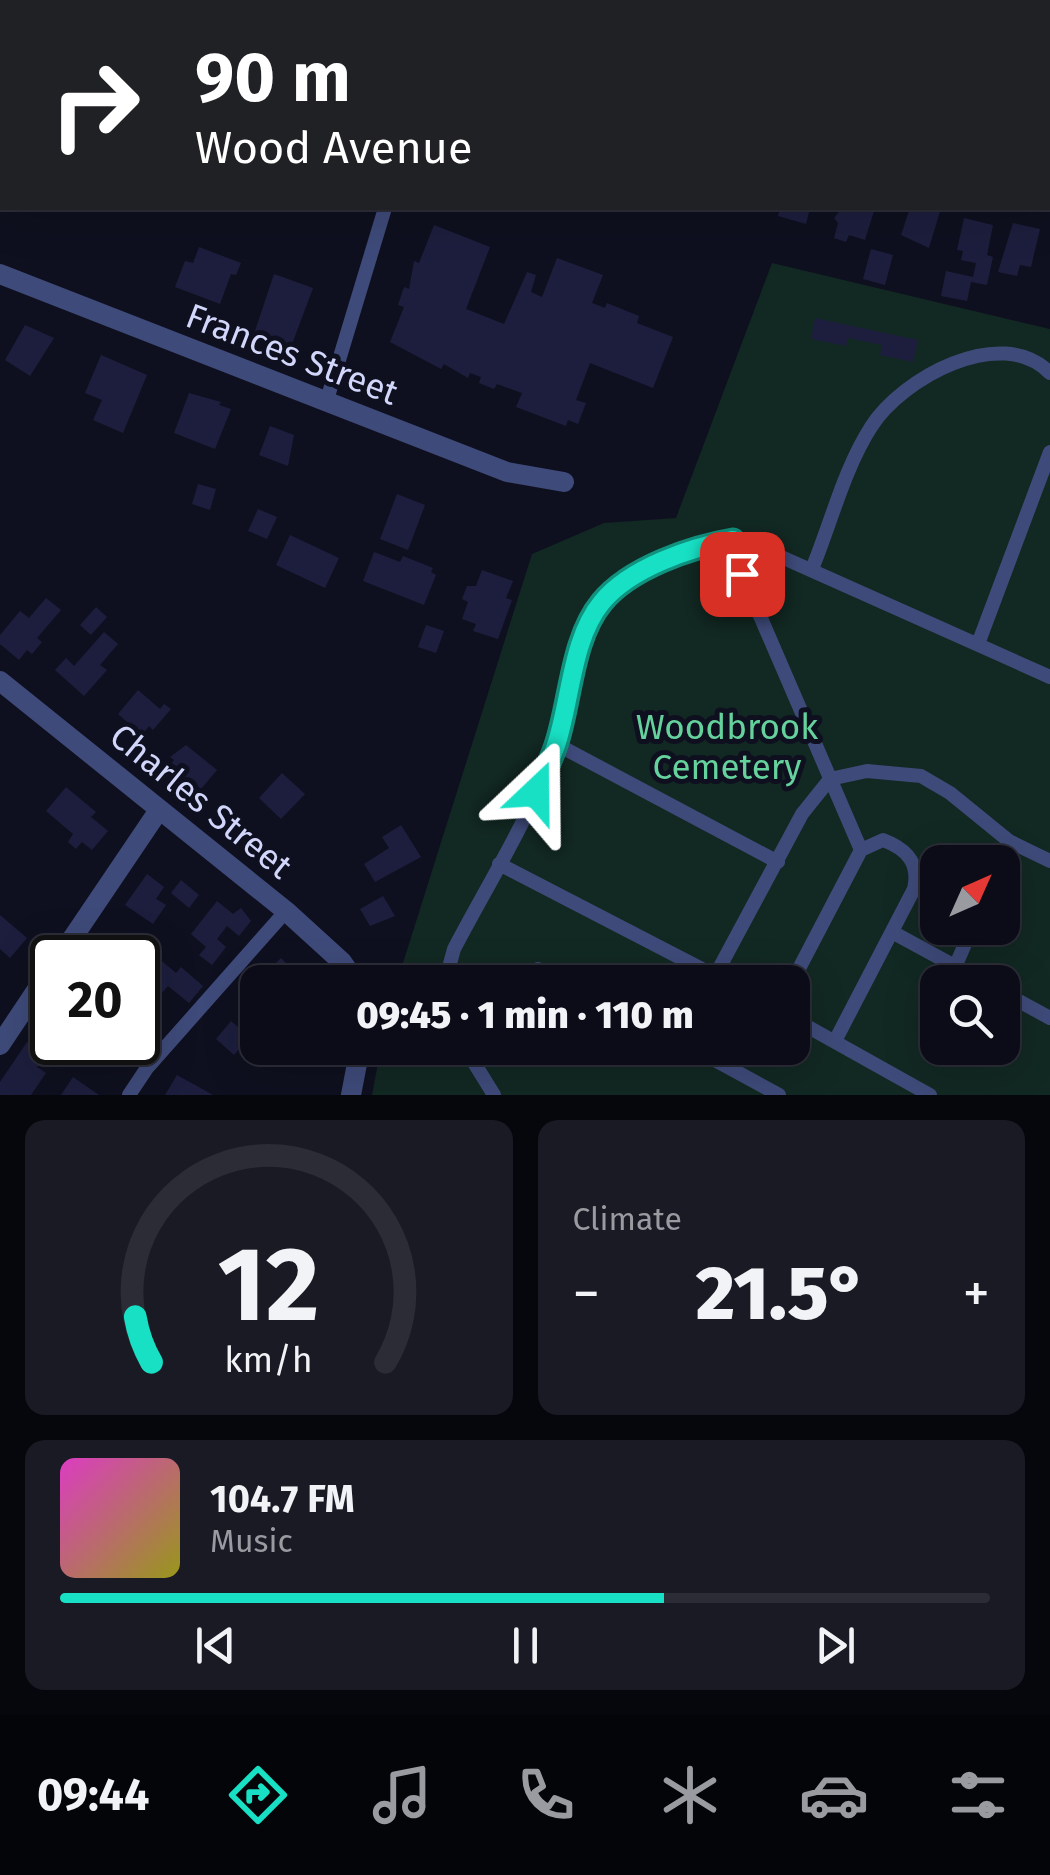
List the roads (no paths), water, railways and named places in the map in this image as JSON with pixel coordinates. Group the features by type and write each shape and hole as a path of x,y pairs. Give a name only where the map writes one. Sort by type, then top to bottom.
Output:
{"street":[{"name":"Frances Street","path":"0,274 507,472 564,482"},
{"name":"Charles Street","path":"0,681 286,911 344,965"},
{"path":"75,935 159,810"},
{"path":"0,1045 6,1019 30,992"},
{"path":"351,1095 357,1065"}],"lane":[{"path":"326,403 384,210"},
{"path":"812,569 859,449 880,414 894,401 938,372 982,355 1029,358 1050,372"},
{"path":"978,644 1050,452"},
{"path":"733,540 742,574 864,848"},
{"path":"450,965 454,949 556,744 582,644 602,602 641,574 692,550 733,540 812,569 1050,677"},
{"path":"556,744 778,862"},
{"path":"728,965 802,814 830,779 867,771 921,776 950,793 1009,842 1050,861"},
{"path":"801,965 864,848 883,840 896,845 916,868 914,890 835,1042"},
{"path":"499,864 694,965"},
{"path":"130,1095 148,1068 286,911"},
{"path":"892,932 951,965"},
{"path":"1020,1002 1050,1018"},
{"path":"810,1028 930,1095"},
{"path":"475,1065 494,1095"},
{"path":"724,1065 779,1095"}],"park label":[{"name":"Woodbrook Cemetery","path":"727,747"}]}
